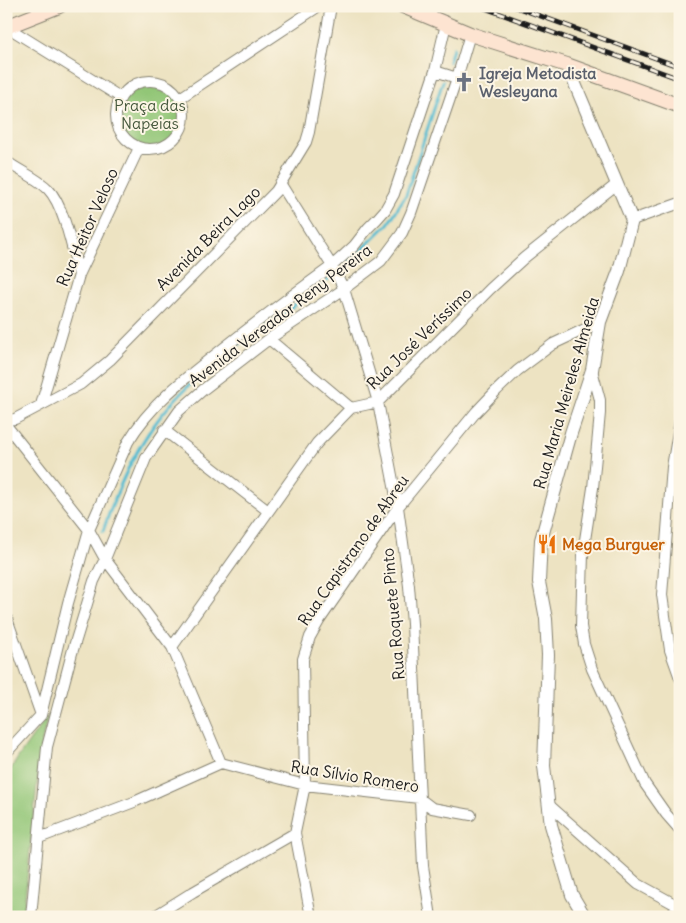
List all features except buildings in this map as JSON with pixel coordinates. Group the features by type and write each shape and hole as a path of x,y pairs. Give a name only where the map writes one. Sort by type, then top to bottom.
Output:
{"main road":[{"path":"7,27 59,6"},
{"path":"403,6 470,34 567,65 680,106"}],"street":[{"path":"180,98 319,6"},
{"name":"Avenida Beira Lago","path":"6,420 15,419 81,384 110,360 276,190 306,142 310,132 331,6"},
{"name":"Avenida Vereador Reny Pereira","path":"7,752 41,715 68,603 89,530 128,442 146,414 187,376 332,266 354,246 378,219 394,194 435,71 446,24"},
{"path":"7,27 120,97"},
{"name":"Avenida Vereador Reny Pereira","path":"31,917 47,746 94,581 105,559 146,458 179,411 204,389 269,339 344,289 380,261 402,233 457,78 470,34"},
{"path":"567,65 632,220 680,203"},
{"path":"435,71 457,78"},
{"path":"156,81 165,84 174,90 180,98 184,118 182,128 169,144 149,150 139,148 122,136 117,127 115,117 116,106 120,97 135,83 156,81"},
{"name":"Rua Heitor Veloso","path":"41,405 79,275 139,148"},
{"path":"6,160 44,186 53,196 60,210 79,275"},
{"name":"Rua Roquete Pinto","path":"280,183 332,266 344,289 378,402 398,507 409,586 423,866 431,917"},
{"name":"Rua José Veríssimo","path":"351,408 378,402 510,271 617,184"},
{"name":"Rua Maria Meireles Almeida","path":"585,917 572,895 551,825 544,766 548,655 546,619 539,582 541,540 571,433 592,370 600,322 619,271 632,220"},
{"name":"Rua Capistrano de Abreu","path":"295,833 305,785 303,659 304,652 319,621 398,507 496,390 517,371 553,344 600,322"},
{"path":"172,647 317,443 351,408 269,339"},
{"path":"592,370 600,400 600,430 583,554 581,626 584,644 592,669 645,784 680,830"},
{"path":"680,420 672,467 662,596 670,650 680,677"},
{"path":"6,425 89,530 105,559 172,647 221,763 134,802 39,838"},
{"path":"164,430 268,511"},
{"path":"6,616 41,715"},
{"name":"Rua Sílvio Romero","path":"221,763 305,785 419,798 432,808 471,815"},
{"path":"550,805 638,884 680,906"},
{"path":"153,917 295,833 311,917"}],"green space":[{"name":"Praça das Napeias","path":"150,82 162,85 173,92 180,103 183,115 180,127 173,138 162,145 150,148 138,145 127,138 120,127 117,115 120,103 127,92 138,85"},
{"path":"48,715 41,746 23,917 6,917 6,777"}],"waterway":[{"path":"449,62 453,48"},
{"path":"345,266 388,224 406,195 443,81"},
{"path":"103,531 115,497 130,464 159,418 171,404 227,353 330,278"}],"railway":[{"path":"479,6 680,79"},
{"path":"513,6 680,67"}],"place":[{"name":"Igreja Metodista Wesleyana","path":"464,82"},
{"name":"Mega Burguer","path":"547,544"}]}
